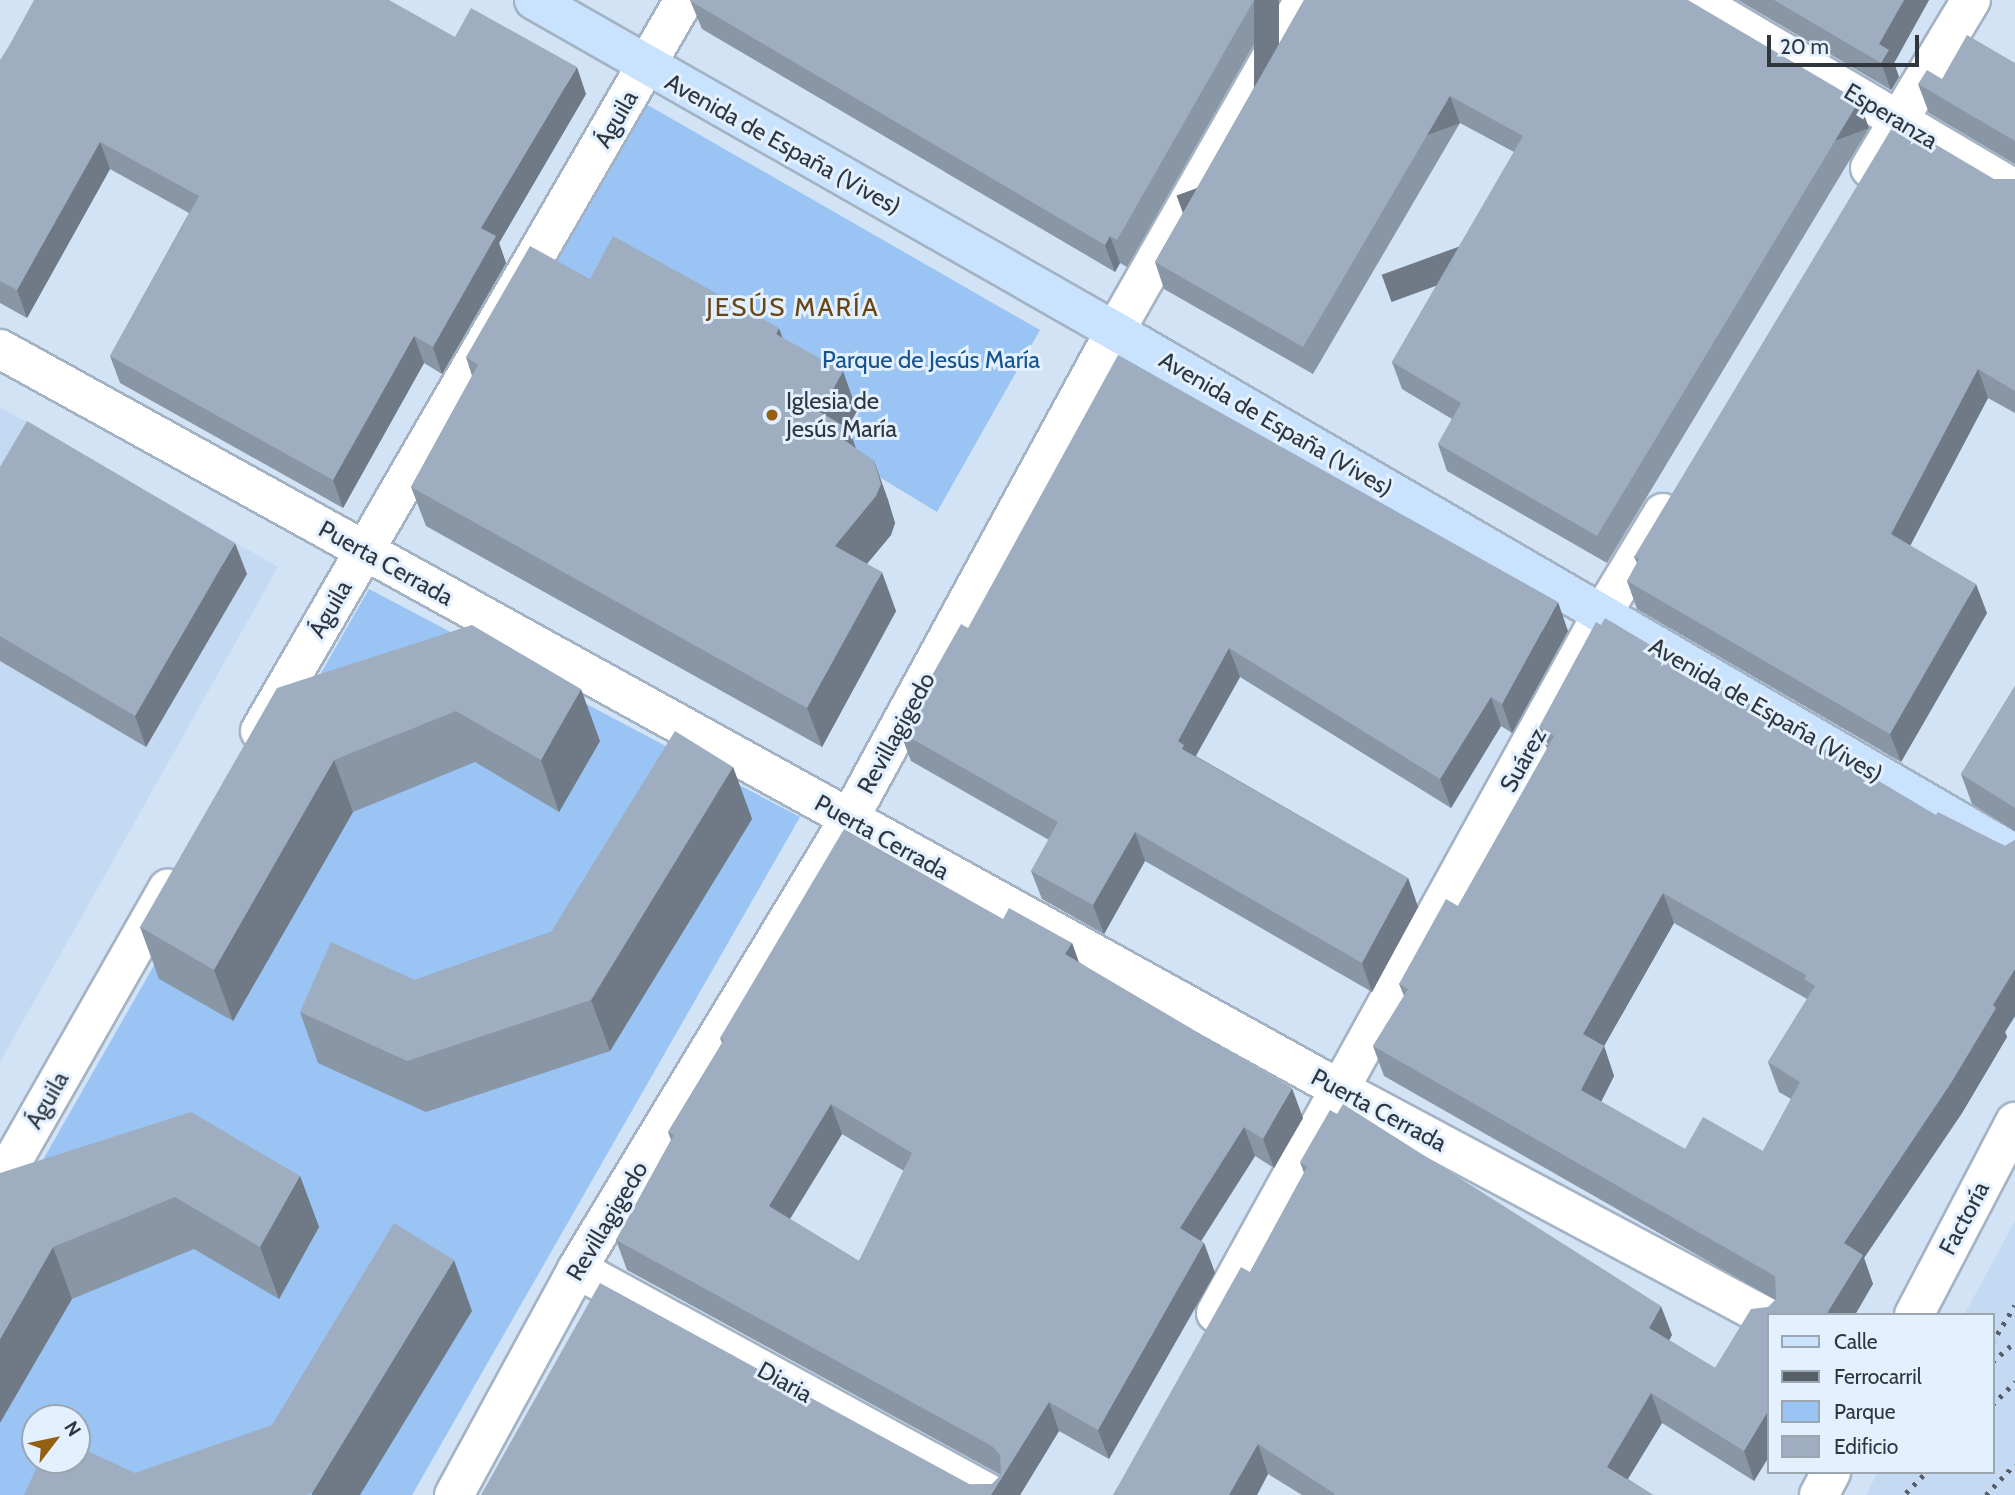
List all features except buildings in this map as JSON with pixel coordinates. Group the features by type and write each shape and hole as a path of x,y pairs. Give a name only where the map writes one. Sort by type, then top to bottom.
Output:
{"street":[{"name":"Avenida de España (Vives)","path":"534,0 646,67 1115,331 2015,854"},
{"name":"Águila","path":"240,764 684,0"},
{"name":"Revillagigedo","path":"454,1495 577,1269 849,819 1115,331 1304,0"},
{"name":"Esperanza","path":"1695,0 2015,189"},
{"path":"1849,203 1971,0"},
{"name":"Puerta Cerrada","path":"0,349 1342,1091 1766,1317"},
{"name":"Suárez","path":"1201,1340 1342,1091 1602,614 1680,485"},
{"name":"Águila","path":"0,1183 186,859"},
{"name":"Factoría","path":"1915,1313 2015,1122"},
{"name":"Diaria","path":"577,1269 992,1495"},
{"path":"1819,1495 1830,1474"}],"shaded area":[{"path":"0,407 278,567 0,1062"},
{"path":"2015,1221 2015,1495 1866,1495 1877,1474 1994,1474 1994,1313 1965,1313"}],"green space":[{"name":"Parque de Jesús María","path":"646,104 1040,330 937,512 838,452 864,404 628,275 604,318 539,282"},
{"path":"369,589 800,817 412,1495 0,1495 0,1235"}],"railway":[{"path":"1994,1340 2015,1305"},
{"path":"1994,1360 2015,1342"},
{"path":"1994,1403 2015,1382"},
{"path":"1986,1495 2015,1464"},
{"path":"1906,1493 1924,1474"}],"place":[{"name":"Iglesia de Jesús María","path":"772,415"}],"district":[{"name":"JESÚS MARÍA","path":"793,308"}]}
